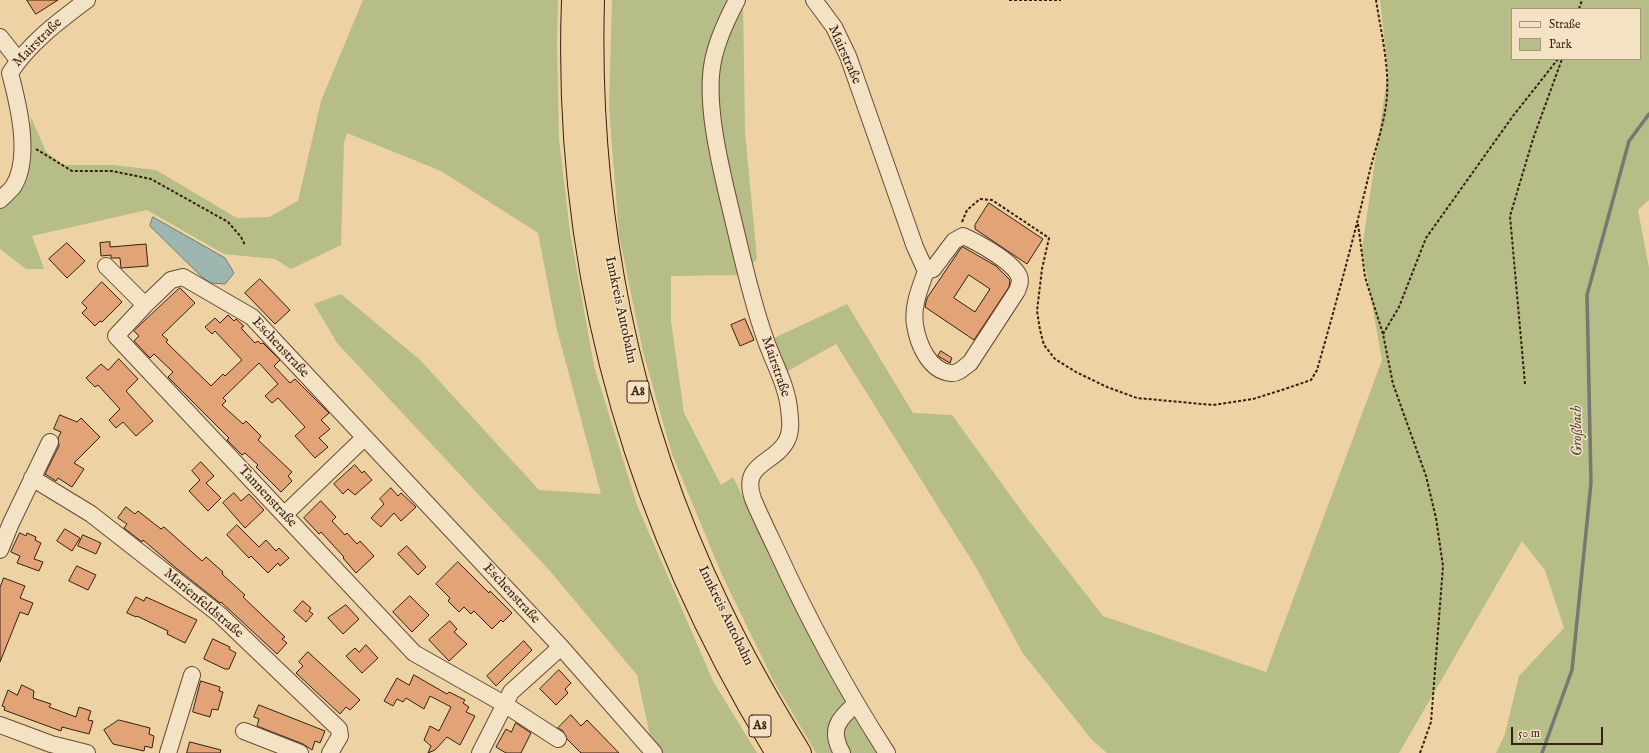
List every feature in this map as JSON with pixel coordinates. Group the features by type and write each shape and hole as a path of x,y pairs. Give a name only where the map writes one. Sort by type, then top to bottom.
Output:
{"highway":[{"name":"Innkreis Autobahn","path":"573,0 574,115 582,208 596,300 617,389 633,445 654,505 692,597 744,698 777,753"},
{"name":"Innkreis Autobahn","path":"593,0 592,81 598,180 614,289 640,399 659,462 674,502 718,606 767,698 800,753"}],"street":[{"name":"Mairstraße","path":"10,77 55,24 87,0"},
{"name":"Mairstraße","path":"737,0 725,24 713,62 710,97 720,162 741,251 765,338 781,376 788,406 791,431 787,442 780,450 755,469 752,480 752,496 788,576 828,655 856,704 887,753"},
{"name":"Mairstraße","path":"814,0 834,27 848,56 915,246 926,271"},
{"path":"0,37 23,138 20,167 13,186 0,200"},
{"path":"963,236 1011,265 1019,276 1020,282 1017,291 970,363 959,371 951,373 937,368 925,356 915,325 915,304 926,271 933,270 954,241 963,236"},
{"path":"106,266 145,306"},
{"name":"Eschenstraße","path":"145,306 171,280 183,277 252,317 561,647 654,753"},
{"name":"Tannenstraße","path":"145,306 116,336 414,653 504,704 558,739"},
{"path":"284,515 364,438"},
{"path":"0,550 32,478 50,442"},
{"name":"Marienfeldstraße","path":"32,478 90,514 220,615 339,729 340,736 330,753"},
{"path":"480,753 511,692 561,647"},
{"path":"168,753 192,675"},
{"path":"842,753 837,744 836,730 840,718 856,704"},
{"path":"0,725 51,744 86,753"},
{"path":"244,731 300,753"}],"path":[{"path":"1009,0 1061,0"},
{"path":"963,236 962,223 967,210 980,199 992,200 1049,238 1042,269 1037,311 1044,345 1055,359 1076,372 1107,387 1137,398 1213,405 1253,399 1311,380 1317,370 1358,222 1373,159 1380,137 1387,97 1386,70 1376,0"},
{"path":"1383,334 1399,307 1426,238 1513,116 1557,60"},
{"path":"1525,384 1510,216 1533,139 1562,60"},
{"path":"23,138 46,156 72,172 112,172 151,179 228,222 241,237 245,245"},
{"path":"1358,222 1365,277 1383,334 1393,384 1426,476 1436,518 1443,566 1431,722 1420,753"}],"green space":[{"path":"363,0 558,0 557,44 559,139 570,232 594,366 637,505 713,681 757,753 663,753 650,736 637,675 550,571 337,343 314,304 341,294 420,360 539,490 601,494 556,326 538,233 441,171 347,133 344,142 341,245 291,269 275,259 224,254 147,210 32,236 44,269 26,269 0,249 0,209 15,194 26,169 31,117 46,152 64,165 113,165 156,170 237,218 269,217 298,201 321,101"},
{"path":"612,0 743,0 745,132 757,259 739,275 671,276 671,321 684,413 721,485 733,477 781,575 881,753 816,753 774,682 722,575 672,454 643,352 619,235 609,107"},
{"path":"1380,0 1649,0 1649,200 1638,210 1649,268 1649,753 1496,753 1505,734 1519,676 1564,628 1545,570 1522,541 1399,753 1107,753 1092,740 1022,652 977,569 836,344 786,372 774,338 847,304 913,413 952,415 1029,521 1103,616 1266,672 1382,360 1362,249 1388,71"}],"water":[{"path":"153,217 225,258 234,273 225,284 211,283 203,278 150,226"}],"building":[{"path":"27,0 58,0 36,14"},
{"path":"989,203 1043,239 1027,264 975,229 975,225"},
{"path":"110,242 110,247 146,244 148,266 121,268 120,258 111,258 111,255 101,256 100,243"},
{"path":"67,243 85,261 67,278 49,259"},
{"path":"963,247 996,266 1010,280 1009,287 974,340 925,307 927,298","holes":["969,275 990,289 975,312 954,298"]},
{"path":"260,279 290,310 275,324 245,293"},
{"path":"102,282 122,302 102,322 100,321 95,326 82,313 87,308 82,303"},
{"path":"180,288 195,303 162,335 168,340 166,342 211,386 223,374 225,376 242,360 215,331 212,334 205,327 215,318 220,323 228,315 234,321 236,319 244,326 241,328 255,343 258,341 261,344 263,343 280,360 274,366 290,383 295,379 329,413 321,420 330,429 319,438 328,447 315,458 295,436 305,427 278,398 272,403 265,396 278,384 259,363 223,398 226,401 222,405 243,424 246,421 261,436 258,440 292,472 288,476 292,481 281,492 256,467 258,465 245,453 242,455 227,440 229,438 168,377 173,372 154,354 150,358 134,341 139,336 134,331"},
{"path":"745,319 754,340 740,346 731,325"},
{"path":"941,351 952,358 950,363 938,356"},
{"path":"119,359 138,379 126,391 153,421 136,436 123,422 116,428 109,420 120,409 98,385 95,387 86,378 101,364 108,370"},
{"path":"60,415 77,422 81,418 100,437 74,463 84,469 72,487 58,478 56,481 45,474 59,446 58,438 61,432 54,429"},
{"path":"201,462 214,476 206,483 221,498 208,511 189,491 200,480 192,471"},
{"path":"355,465 362,473 364,471 372,480 355,495 348,489 343,494 334,484"},
{"path":"391,488 398,496 401,493 416,507 401,521 394,513 381,527 371,518 384,504 380,499"},
{"path":"234,493 241,501 249,494 264,510 245,528 223,503"},
{"path":"321,501 336,517 332,521 345,535 347,533 357,544 360,541 374,556 356,573 343,558 344,557 321,532 319,534 304,518"},
{"path":"126,507 135,514 138,511 161,529 164,527 202,561 206,557 245,595 243,597 285,637 282,639 287,643 277,654 221,602 220,603 143,540 142,542 124,528 127,524 118,518"},
{"path":"237,525 259,547 266,540 276,551 279,548 289,558 280,566 278,563 268,573 251,556 249,558 227,535"},
{"path":"65,529 80,538 72,551 57,541"},
{"path":"20,533 26,536 27,533 36,537 35,540 41,543 34,559 43,562 39,571 17,563 20,556 11,552"},
{"path":"83,535 101,543 96,554 78,546"},
{"path":"407,546 426,567 418,575 398,554"},
{"path":"458,562 489,593 490,591 512,613 503,622 501,620 492,629 474,611 471,614 464,607 459,612 448,601 450,598 436,584"},
{"path":"77,566 96,575 88,590 69,581"},
{"path":"4,578 25,586 20,598 33,603 28,615 20,612 0,662 0,588"},
{"path":"410,596 429,615 412,632 393,612"},
{"path":"136,597 144,601 146,597 197,620 185,643 167,634 168,631 137,616 136,617 127,613"},
{"path":"303,601 311,608 309,611 313,614 306,622 294,611"},
{"path":"346,605 359,619 343,634 328,618"},
{"path":"450,621 457,629 454,632 467,644 449,661 429,640"},
{"path":"213,639 230,647 229,649 236,653 229,669 225,669 204,659"},
{"path":"524,641 532,650 496,686 487,676"},
{"path":"366,645 378,658 362,673 346,656 355,648 359,652"},
{"path":"308,652 360,700 350,710 346,707 340,714 296,673 303,666 299,662"},
{"path":"559,670 571,683 565,689 568,693 556,705 540,689"},
{"path":"414,675 447,694 449,692 465,700 463,703 469,707 466,712 475,716 460,745 447,737 435,750 428,753 431,746 424,740 430,726 439,731 451,707 430,696 424,709 406,698 403,702 397,699 393,706 384,701 397,678 409,685"},
{"path":"201,681 220,687 219,691 223,692 218,710 212,709 210,717 193,712"},
{"path":"22,685 34,691 33,698 51,704 49,707 76,717 79,707 91,711 88,720 93,721 89,734 62,727 61,731 4,710 5,707 2,706 8,690 17,695"},
{"path":"259,705 325,731 320,743 315,741 312,750 303,744 257,726 259,719 254,717"},
{"path":"571,715 581,726 587,720 619,753 581,753 567,739 563,731 558,728"},
{"path":"119,720 150,728 149,734 154,736 152,748 145,746 144,751 113,744 104,730"},
{"path":"516,723 531,733 521,753 506,753 496,747 506,729 511,732"},
{"path":"190,742 221,750 220,753 187,753"}],"waterway":[{"name":"Großbach","path":"1542,753 1572,670 1591,483 1587,295 1629,141 1649,114"}]}
